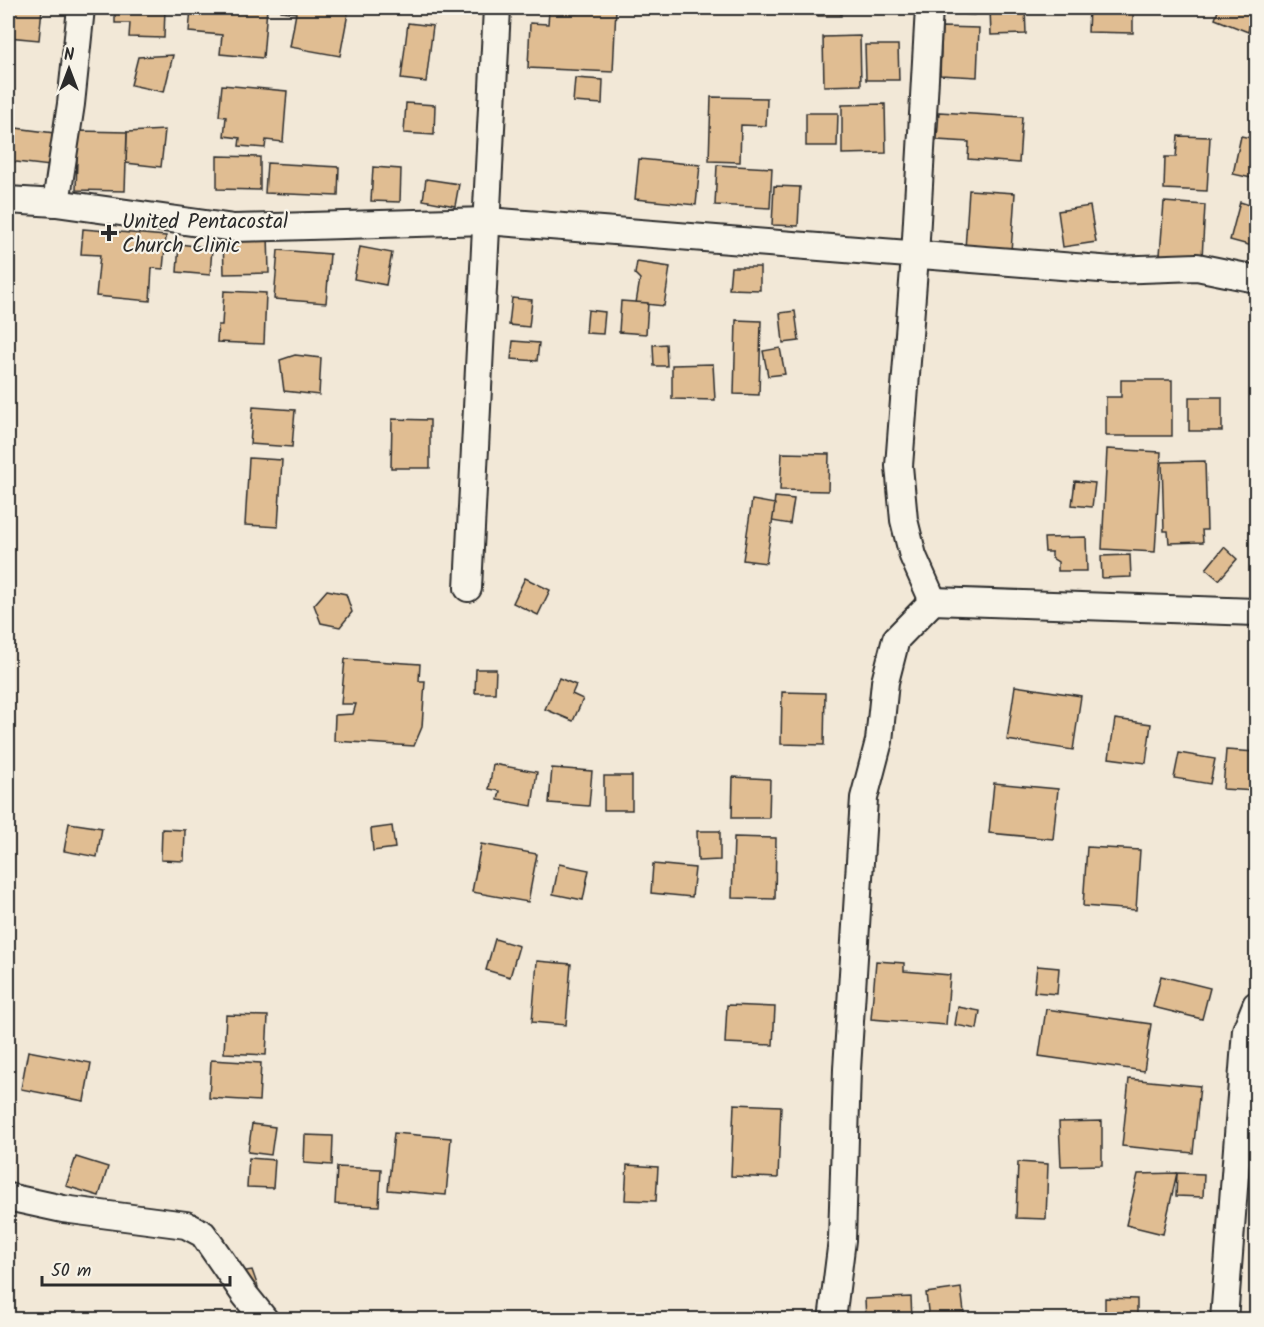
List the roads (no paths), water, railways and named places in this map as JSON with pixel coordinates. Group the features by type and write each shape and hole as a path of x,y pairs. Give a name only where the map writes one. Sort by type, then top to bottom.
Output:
{"street":[{"path":"56,203 71,104 81,8"},
{"path":"468,588 497,8"},
{"path":"929,8 915,256 899,466 904,520 913,556 933,601"},
{"path":"8,200 56,203 234,228 487,221 1113,270 1197,267 1257,279"},
{"path":"832,1320 842,1240 848,1070 864,798 879,741 885,682 896,639 933,601 1257,612"},
{"path":"1224,1320 1246,1030 1257,1005"},
{"path":"8,1197 63,1209 186,1225 203,1234 265,1320"}],"place":[{"name":"United Pentacostal Church Clinic","path":"109,233"}]}
